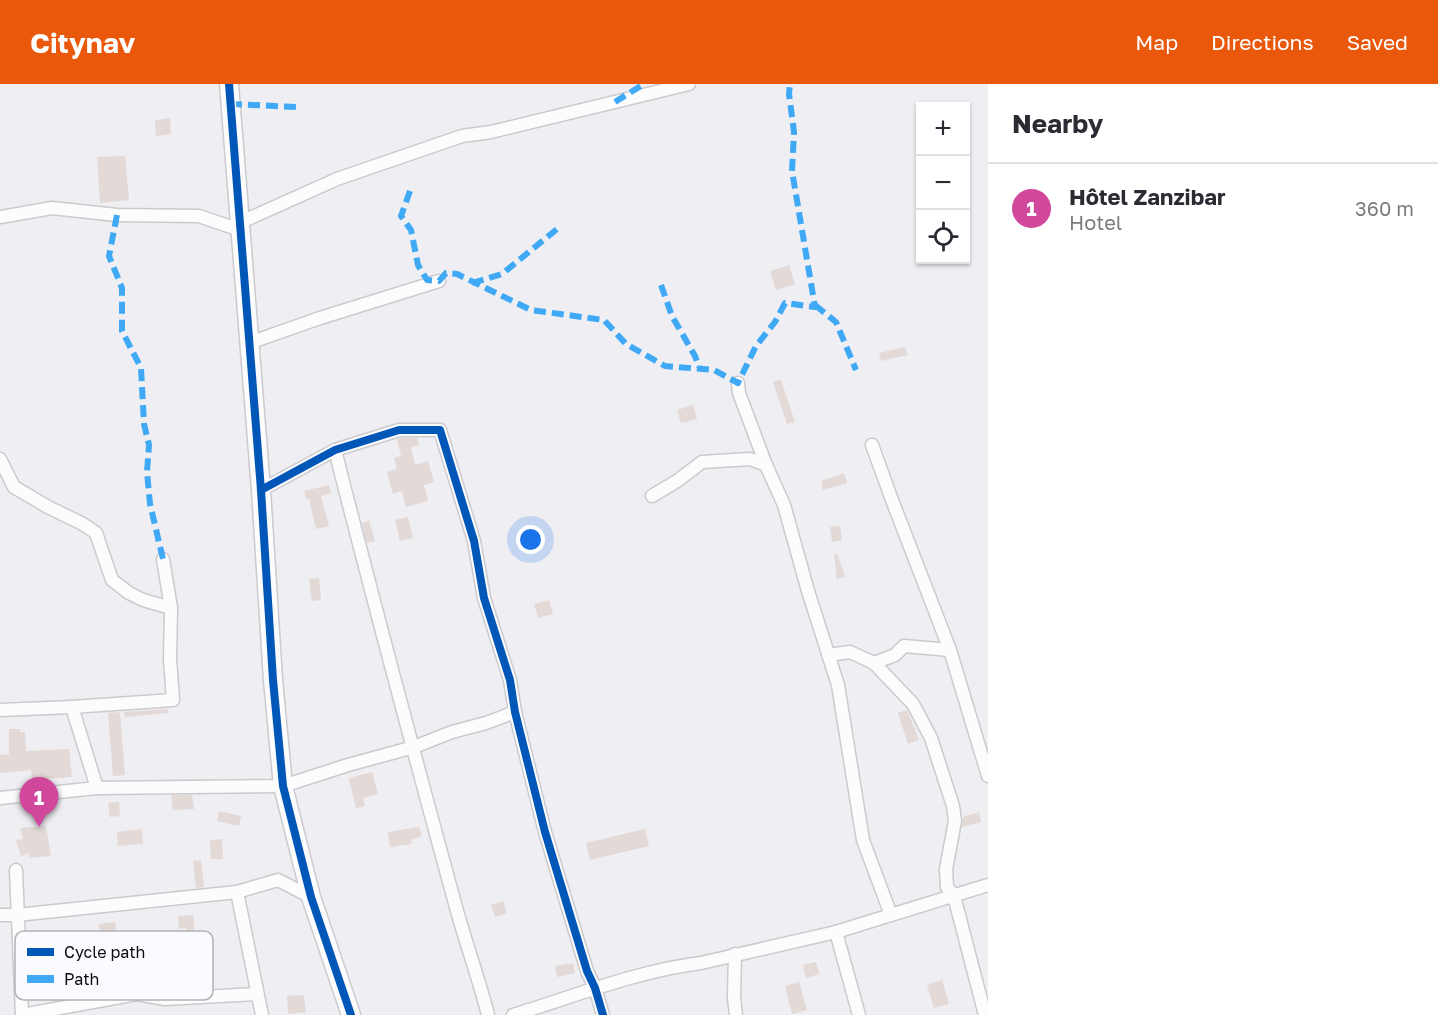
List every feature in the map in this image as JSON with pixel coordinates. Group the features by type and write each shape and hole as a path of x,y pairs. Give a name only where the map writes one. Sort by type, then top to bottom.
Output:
{"street":[{"path":"229,84 261,490 273,680 283,786 311,897 351,1015"},
{"path":"0,217 52,208 117,215 199,216 240,227 337,179 462,136 490,132 689,84"},
{"path":"249,343 439,281"},
{"path":"738,383 766,465 784,505 838,685 863,840 891,915"},
{"path":"261,490 335,450 399,430 440,430 474,542 484,598 510,680 515,712 545,832 587,972 595,988 603,1015"},
{"path":"872,445 891,500 950,650 988,777"},
{"path":"335,450 368,582 462,929 488,1015"},
{"path":"0,459 14,487 96,533 112,580 143,600 171,608"},
{"path":"652,496 678,481 702,462 750,459 766,465"},
{"path":"0,710 173,700 170,659 171,608 163,559"},
{"path":"874,663 895,655 904,646 950,650"},
{"path":"828,655 850,652 874,663 913,704 931,738 953,806 955,820 946,869 947,886 954,896 985,1015"},
{"path":"72,707 97,789"},
{"path":"0,798 97,789 283,786 414,747 515,712"},
{"path":"16,870 19,931"},
{"path":"0,915 18,915 237,891 278,880 311,897"},
{"path":"513,1015 595,988 678,966 701,963 836,932 988,885"},
{"path":"237,891 262,1015"},
{"path":"836,932 859,1015"},
{"path":"735,954 736,1015"},
{"path":"213,996 257,994"},
{"path":"21,1000 22,1015 104,1000"}],"building":[{"path":"170,118 171,134 156,136 155,120"},
{"path":"125,156 129,200 100,203 97,157"},
{"path":"789,265 795,284 776,290 770,271"},
{"path":"905,347 908,355 881,361 879,353"},
{"path":"781,380 795,422 787,424 773,382"},
{"path":"693,405 697,419 681,423 677,410"},
{"path":"417,438 419,445 411,447 415,465 428,461 434,482 424,485 428,501 406,507 402,491 393,494 387,472 397,469 394,458 401,456 397,439"},
{"path":"844,473 847,483 823,490 821,481"},
{"path":"329,485 331,493 321,496 329,526 316,529 309,499 306,499 304,491"},
{"path":"408,517 413,538 400,541 395,520"},
{"path":"369,521 375,541 367,543 362,523"},
{"path":"840,526 842,540 832,542 830,527"},
{"path":"837,554 845,576 837,580 834,555"},
{"path":"319,578 321,600 312,601 309,579"},
{"path":"549,600 553,614 538,618 534,604"},
{"path":"168,709 168,713 125,717 124,712"},
{"path":"907,710 919,740 908,744 898,713"},
{"path":"120,712 125,775 113,776 108,713"},
{"path":"9,729 20,729 20,732 25,732 26,751 69,749 72,777 32,780 31,770 0,773 0,755 9,754"},
{"path":"372,772 378,794 363,798 365,806 356,808 349,778"},
{"path":"171,795 192,795 194,809 173,810"},
{"path":"119,802 120,816 110,817 108,803"},
{"path":"219,811 241,816 239,826 217,821"},
{"path":"979,812 981,822 962,827 963,817"},
{"path":"46,826 51,856 29,858 29,853 21,856 16,840 23,839 20,828"},
{"path":"419,827 422,836 411,840 412,844 390,847 388,832"},
{"path":"142,829 143,844 118,846 117,832"},
{"path":"645,829 649,846 590,860 586,843"},
{"path":"222,839 223,859 211,859 210,840"},
{"path":"201,860 204,887 196,888 193,861"},
{"path":"503,901 507,913 495,917 491,905"},
{"path":"193,915 195,931 186,931 186,928 179,929 178,916"},
{"path":"115,922 116,931 100,931 99,924"},
{"path":"816,962 819,974 806,978 803,965"},
{"path":"573,963 575,973 557,977 555,966"},
{"path":"942,980 949,1004 934,1008 927,985"},
{"path":"799,982 807,1010 792,1014 785,986"},
{"path":"304,995 306,1012 288,1014 287,996"}],"marked path":[{"path":"615,102 644,84"},
{"path":"410,191 401,216 411,230 418,265 427,280 439,281 446,273 457,274 531,310 604,320 626,344 665,366 714,370 738,383 756,346 775,322 785,303 815,307 792,171 794,132 789,94 790,84"},
{"path":"230,104 297,107"},
{"path":"117,215 109,256 122,288 122,331 141,368 144,424 149,445 147,472 150,504 163,559"},
{"path":"472,283 502,274 557,229"},
{"path":"661,285 672,316 699,367"},
{"path":"815,305 836,322 856,370"}],"cycle path":[{"path":"229,84 261,490 273,680 283,786 311,897 351,1015"},
{"path":"261,490 335,450 399,430 440,430 474,541 484,598 510,680 515,712 545,832 587,971 603,1015"}],"place":[{"name":"Hôtel Zanzibar","path":"39,827"}]}
